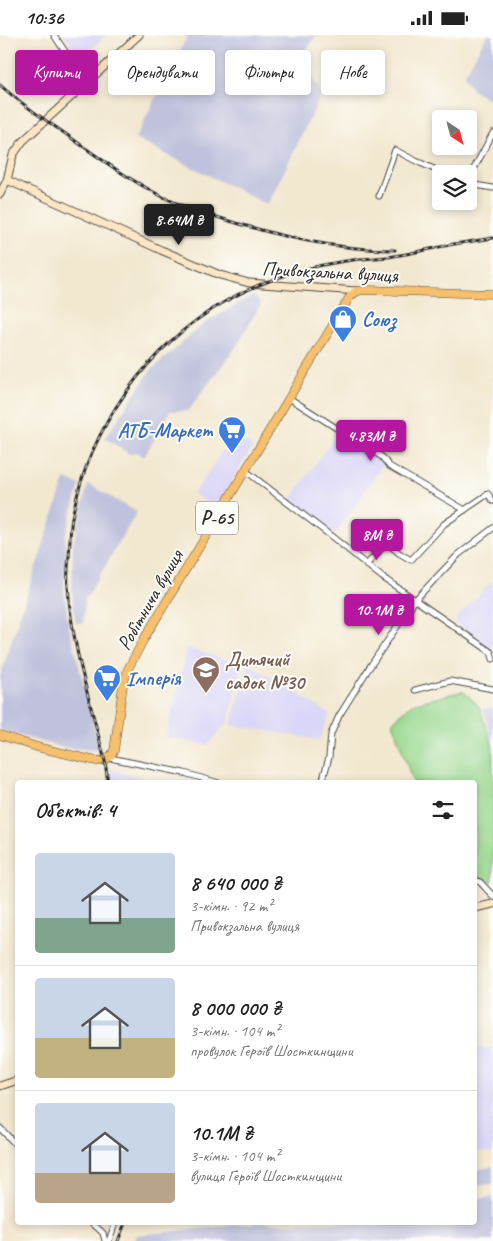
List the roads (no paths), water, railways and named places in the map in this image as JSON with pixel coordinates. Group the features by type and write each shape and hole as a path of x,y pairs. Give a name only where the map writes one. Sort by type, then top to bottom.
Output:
{"main road":[{"path":"98,72 139,35"},
{"path":"0,194 7,180 13,155 23,141 73,95"},
{"name":"Привокзальна вулиця","path":"7,180 161,251 220,275 249,283 357,291 493,294"},
{"name":"Робітнича вулиця","path":"110,758 114,751 123,685 128,669 144,639 349,298 357,291"},
{"path":"0,735 37,747 96,761 105,761 110,758"},
{"path":"477,908 493,904"},
{"path":"0,1086 15,1081"}],"street":[{"path":"54,35 64,50"},
{"path":"476,165 493,133"},
{"path":"380,197 395,150 432,168"},
{"path":"477,185 493,188"},
{"path":"289,398 382,457 389,466 463,509"},
{"path":"246,471 382,577 491,652 493,659"},
{"path":"366,565 387,543 411,560 444,524 463,509 488,494 493,501"},
{"path":"323,780 329,757 330,733 369,668 415,600 458,555 493,528"},
{"path":"415,690 450,681 493,689"},
{"path":"110,758 171,770 208,780"},
{"path":"477,881 493,895"},
{"path":"0,1128 15,1144"},
{"path":"94,1225 103,1233 105,1241"},
{"path":"109,1241 113,1225"}],"railway":[{"path":"0,85 16,99 114,168 150,190 177,203 241,225 306,241 350,248 395,250"},
{"path":"448,245 493,238"},
{"path":"108,780 105,761 77,652 68,582 71,523 80,485 92,452 107,422 147,366 171,341 197,320 249,289 298,271 333,263 402,255 454,244"},
{"path":"118,1241 124,1225"}],"place":[{"name":"Союз","path":"343,343"},
{"name":"АТБ-Маркет","path":"232,454"},
{"name":"Дитячий садок №30","path":"206,694"},
{"name":"Імперія","path":"107,702"}]}
